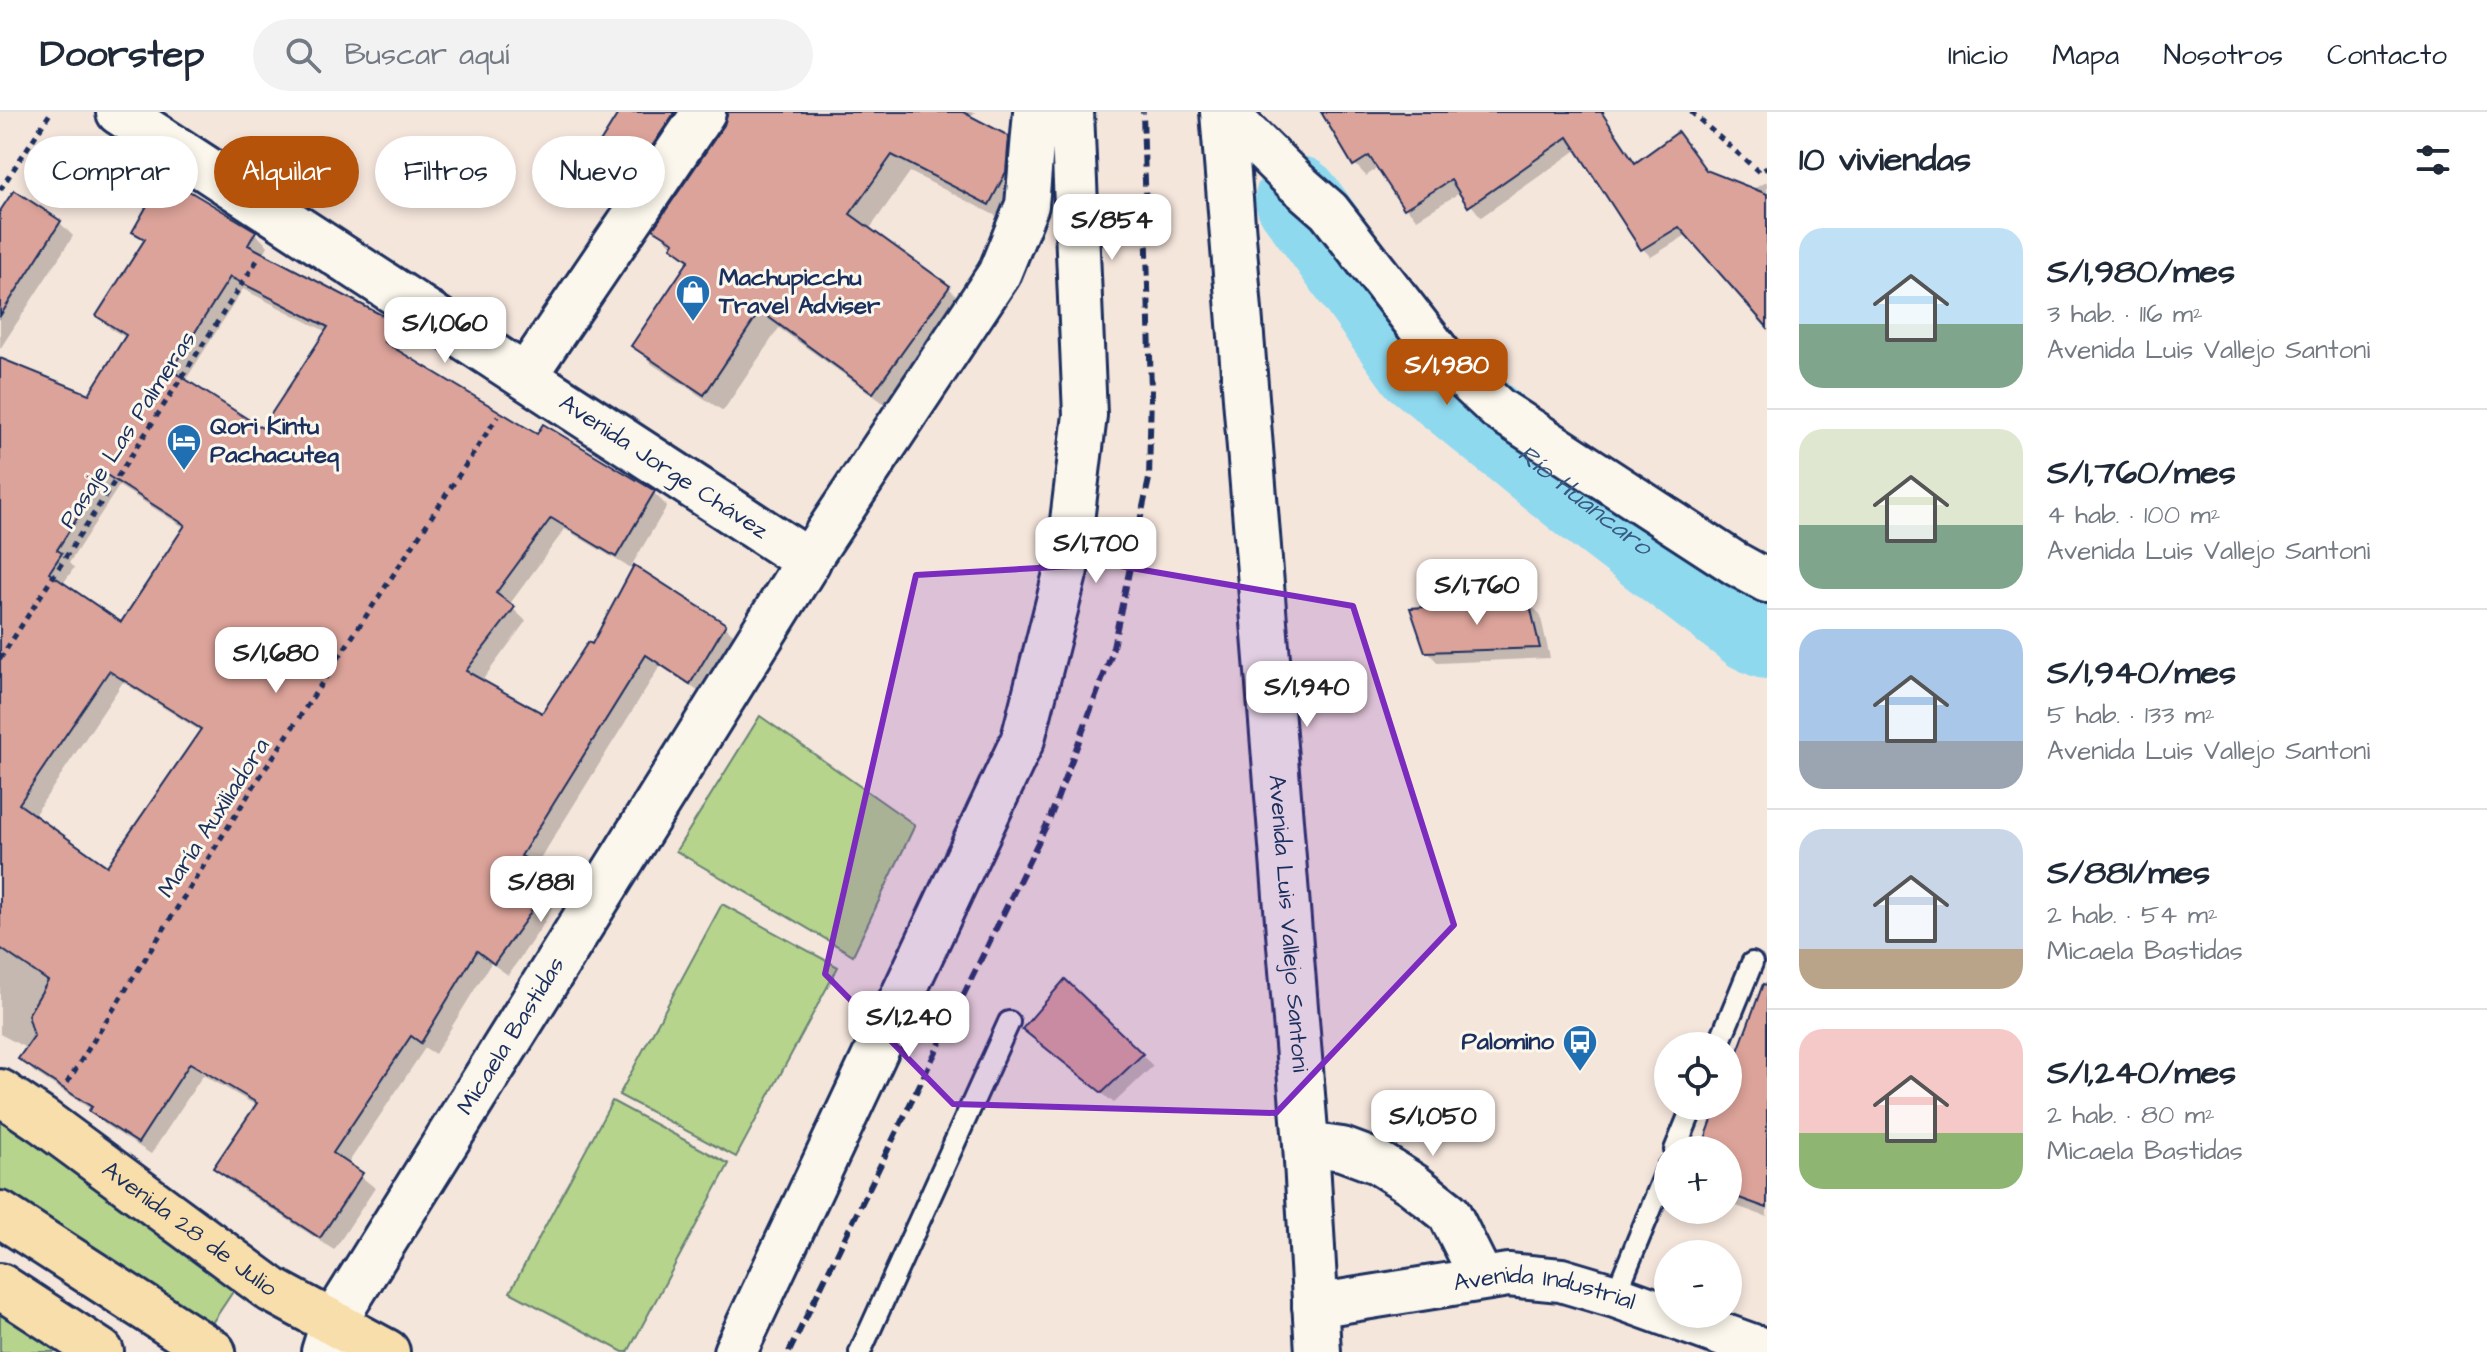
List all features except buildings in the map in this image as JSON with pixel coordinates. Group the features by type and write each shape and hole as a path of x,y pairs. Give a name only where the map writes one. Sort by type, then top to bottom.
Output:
{"main road":[{"name":"Avenida 28 de Julio","path":"0,1092 272,1290 328,1338 387,1352"},
{"path":"0,1214 213,1352"},
{"path":"0,1286 101,1352"}],"street":[{"name":"Avenida Jorge Chávez","path":"119,112 808,561"},
{"path":"525,376 704,112"},
{"path":"808,561 999,274 1027,205 1035,112"},
{"path":"1224,112 1329,211 1443,358 1498,409 1767,581"},
{"name":"Avenida Luis Vallejo Santoni","path":"1224,112 1306,1144 1318,1352"},
{"path":"735,1352 1023,739 1066,570 1085,415 1071,117"},
{"name":"Micaela Bastidas","path":"328,1338 808,561"},
{"path":"1306,1144 1354,1153 1377,1162 1412,1184 1449,1213 1481,1277"},
{"name":"Avenida Industrial","path":"1314,1306 1481,1277 1508,1275 1561,1280 1615,1296 1706,1341 1767,1351"}],"lane":[{"path":"1724,1032 1752,963"},
{"path":"860,1352 1009,1022"},
{"path":"1615,1296 1654,1201"}],"path":[{"path":"0,190 51,112"},
{"path":"1691,112 1759,172 1767,168"},
{"name":"Pasaje Las Palmeras","path":"0,659 283,219"},
{"name":"María Auxiliadora","path":"43,1121 250,792 525,376"}],"highlighted area":[{"path":"1108,564 1353,606 1454,925 1276,1113 953,1104 825,974 916,575"}],"green space":[{"path":"760,716 915,825 853,955 676,851"},
{"path":"722,904 838,967 736,1157 619,1095"},
{"path":"612,1101 729,1164 628,1352 510,1292"},
{"path":"0,1119 244,1275 208,1329 0,1194"},
{"path":"0,1311 64,1352 0,1352"}],"waterway":[{"name":"Río Huancaro","path":"1298,199 1419,367 1579,497 1752,629 1767,636"}],"railway":[{"path":"789,1352 1050,818 1111,656 1149,479 1151,391 1143,112"}],"place":[{"name":"Machupicchu Travel Adviser","path":"693,323"},
{"name":"Qori Kintu Pachacuteq","path":"184,472"},
{"name":"Palomino","path":"1580,1073"}]}
